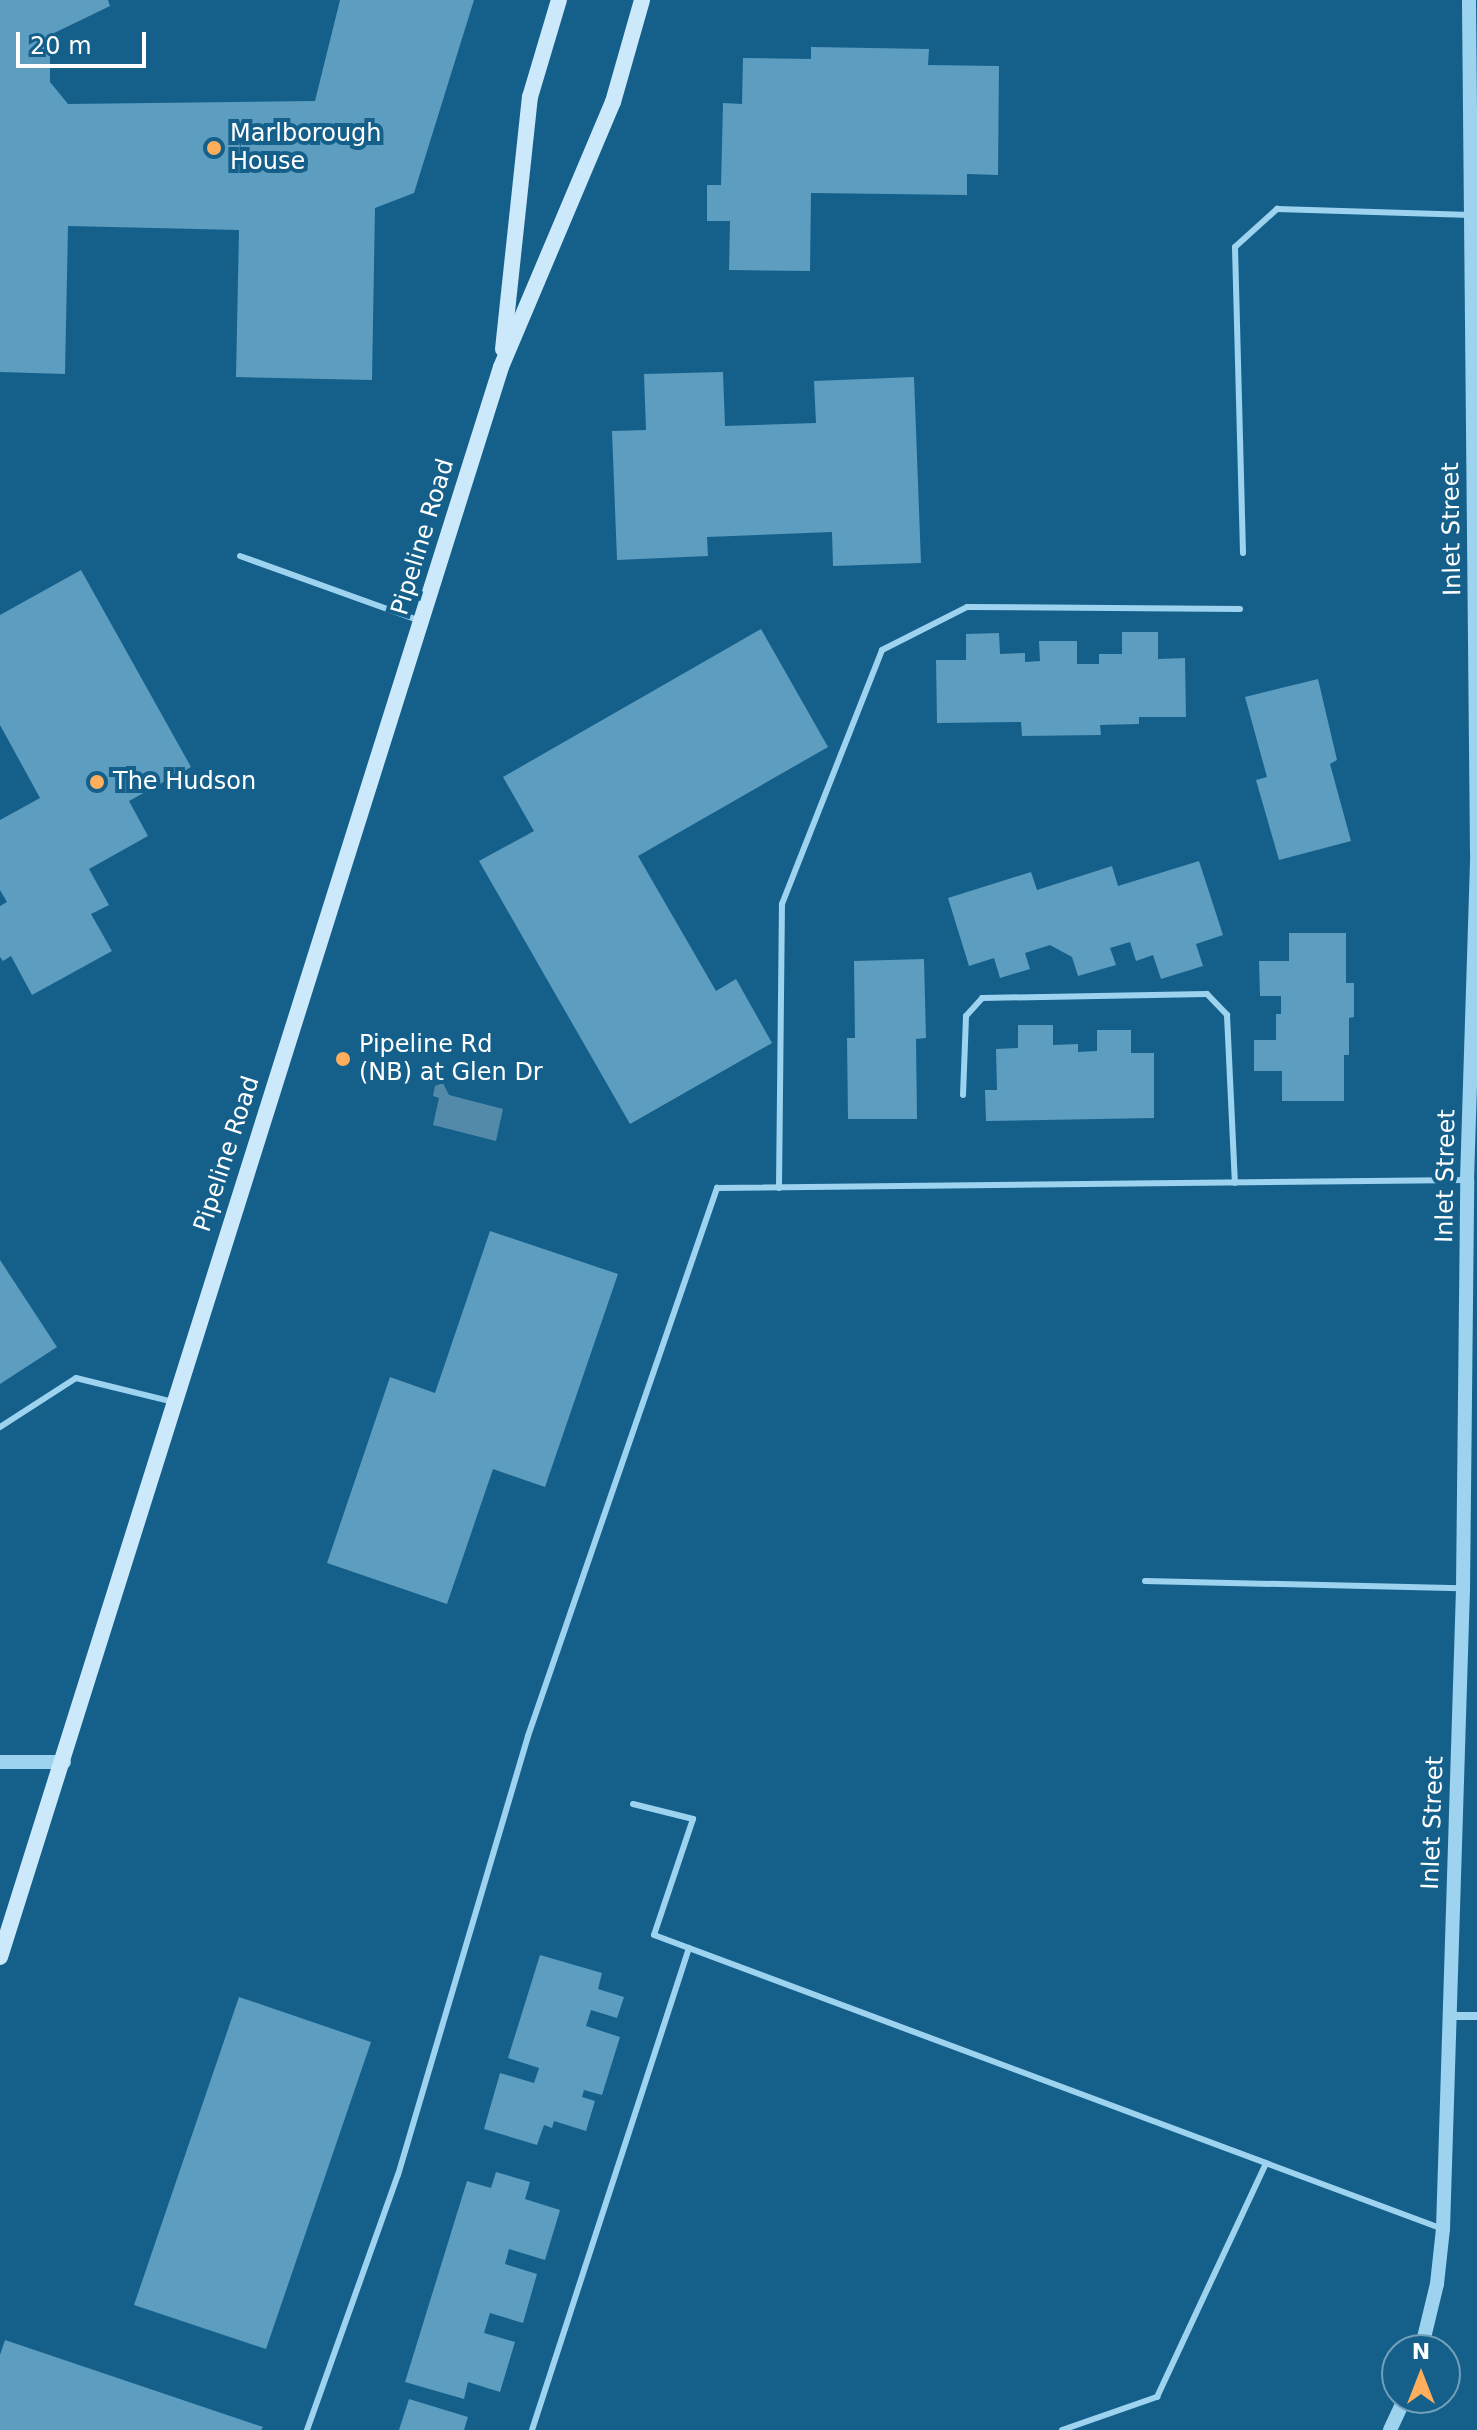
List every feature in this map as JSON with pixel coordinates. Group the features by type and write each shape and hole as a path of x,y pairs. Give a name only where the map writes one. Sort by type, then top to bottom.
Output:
{"main road":[{"name":"Pipeline Road","path":"501,367 530,97 559,0"},
{"name":"Pipeline Road","path":"0,1957 64,1762 174,1402 501,367 613,102 642,0"}],"street":[{"name":"Inlet Street","path":"1425,2334 1437,2284 1443,2229 1463,1588 1467,1180 1477,853 1475,362 1469,0"},
{"path":"0,1762 64,1762"},
{"path":"1449,2016 1477,2016"}],"lane":[{"path":"1243,553 1235,247 1277,209 1471,215"},
{"path":"240,556 421,621"},
{"path":"779,1188 782,904 882,650 967,607 1240,609"},
{"path":"963,1095 966,1016 982,998 1207,994 1227,1015 1235,1183"},
{"path":"307,2430 398,2175 528,1736 717,1188 1467,1180"},
{"path":"0,1427 76,1378 174,1402"},
{"path":"1145,1581 1463,1588"},
{"path":"633,1804 693,1819 654,1935 1443,2229"},
{"path":"532,2430 689,1948"},
{"path":"1062,2430 1157,2397 1266,2163"}],"water":[{"path":"443,1083 449,1095 503,1109 496,1141 433,1125 439,1098 433,1096 435,1086"}],"building":[{"name":"Marlborough House","path":"0,0 108,0 110,6 50,35 50,82 68,104 315,101 340,0 474,0 414,193 375,208 372,380 236,377 239,230 68,226 65,374 0,372"},
{"path":"811,47 929,49 928,65 999,66 998,175 967,174 967,195 811,193 810,271 729,270 730,221 707,221 707,185 721,185 723,103 742,104 743,58 811,59"},
{"path":"723,372 725,426 816,423 814,381 914,377 921,563 833,566 832,532 707,537 708,556 617,560 612,431 646,430 644,374"},
{"name":"The Hudson","path":"81,570 191,767 129,801 148,836 89,869 109,905 91,914 112,951 32,995 11,956 3,961 0,957 0,906 7,902 0,890 0,820 40,798 0,725 0,615"},
{"path":"761,629 828,747 638,856 716,991 736,979 772,1043 630,1124 479,861 534,831 503,777"},
{"path":"1122,632 1158,632 1158,659 1185,658 1186,717 1139,717 1139,724 1100,725 1101,735 1022,736 1021,722 937,723 936,660 966,660 966,634 999,633 1000,654 1025,653 1025,662 1040,661 1039,641 1077,641 1077,664 1099,664 1099,654 1122,654"},
{"path":"1318,679 1337,760 1330,764 1351,841 1279,860 1256,780 1267,777 1245,697"},
{"path":"1199,861 1223,935 1196,944 1203,966 1161,979 1153,955 1136,961 1130,942 1110,948 1116,965 1078,976 1072,957 1050,945 1025,953 1030,969 1000,978 994,958 969,966 948,898 1031,872 1037,890 1112,866 1118,886"},
{"path":"1289,933 1346,933 1346,983 1354,983 1354,1017 1349,1018 1349,1055 1344,1055 1344,1101 1282,1101 1282,1071 1254,1071 1254,1040 1276,1040 1276,1014 1281,1014 1281,996 1260,996 1259,961 1289,961"},
{"path":"924,959 926,1038 916,1039 917,1119 848,1119 847,1038 855,1038 854,961"},
{"path":"1018,1025 1053,1025 1053,1045 1078,1044 1078,1052 1097,1051 1097,1030 1131,1030 1131,1053 1154,1053 1154,1118 986,1121 985,1090 997,1090 996,1049 1018,1048"},
{"path":"490,1231 618,1274 545,1487 493,1469 447,1604 327,1563 390,1377 435,1393"},
{"path":"0,1260 57,1347 0,1384"},
{"path":"540,1955 602,1973 598,1989 624,1997 617,2018 591,2010 586,2026 620,2037 602,2095 584,2090 582,2097 595,2101 586,2131 554,2121 552,2128 544,2125 537,2145 484,2129 500,2073 534,2083 539,2068 508,2058"},
{"path":"239,1997 371,2042 266,2349 134,2305"},
{"path":"496,2172 530,2182 525,2199 560,2210 545,2260 509,2249 505,2264 537,2274 523,2323 490,2313 484,2333 515,2342 500,2392 468,2382 464,2399 405,2382 467,2181 491,2188"},
{"path":"5,2340 263,2427 261,2430 0,2430 0,2355"},
{"path":"409,2399 468,2417 464,2430 399,2430"}],"place":[{"name":"Marlborough House","path":"214,148"},
{"name":"The Hudson","path":"97,782"},
{"name":"Pipeline Rd (NB) at Glen Dr","path":"343,1059"}]}
